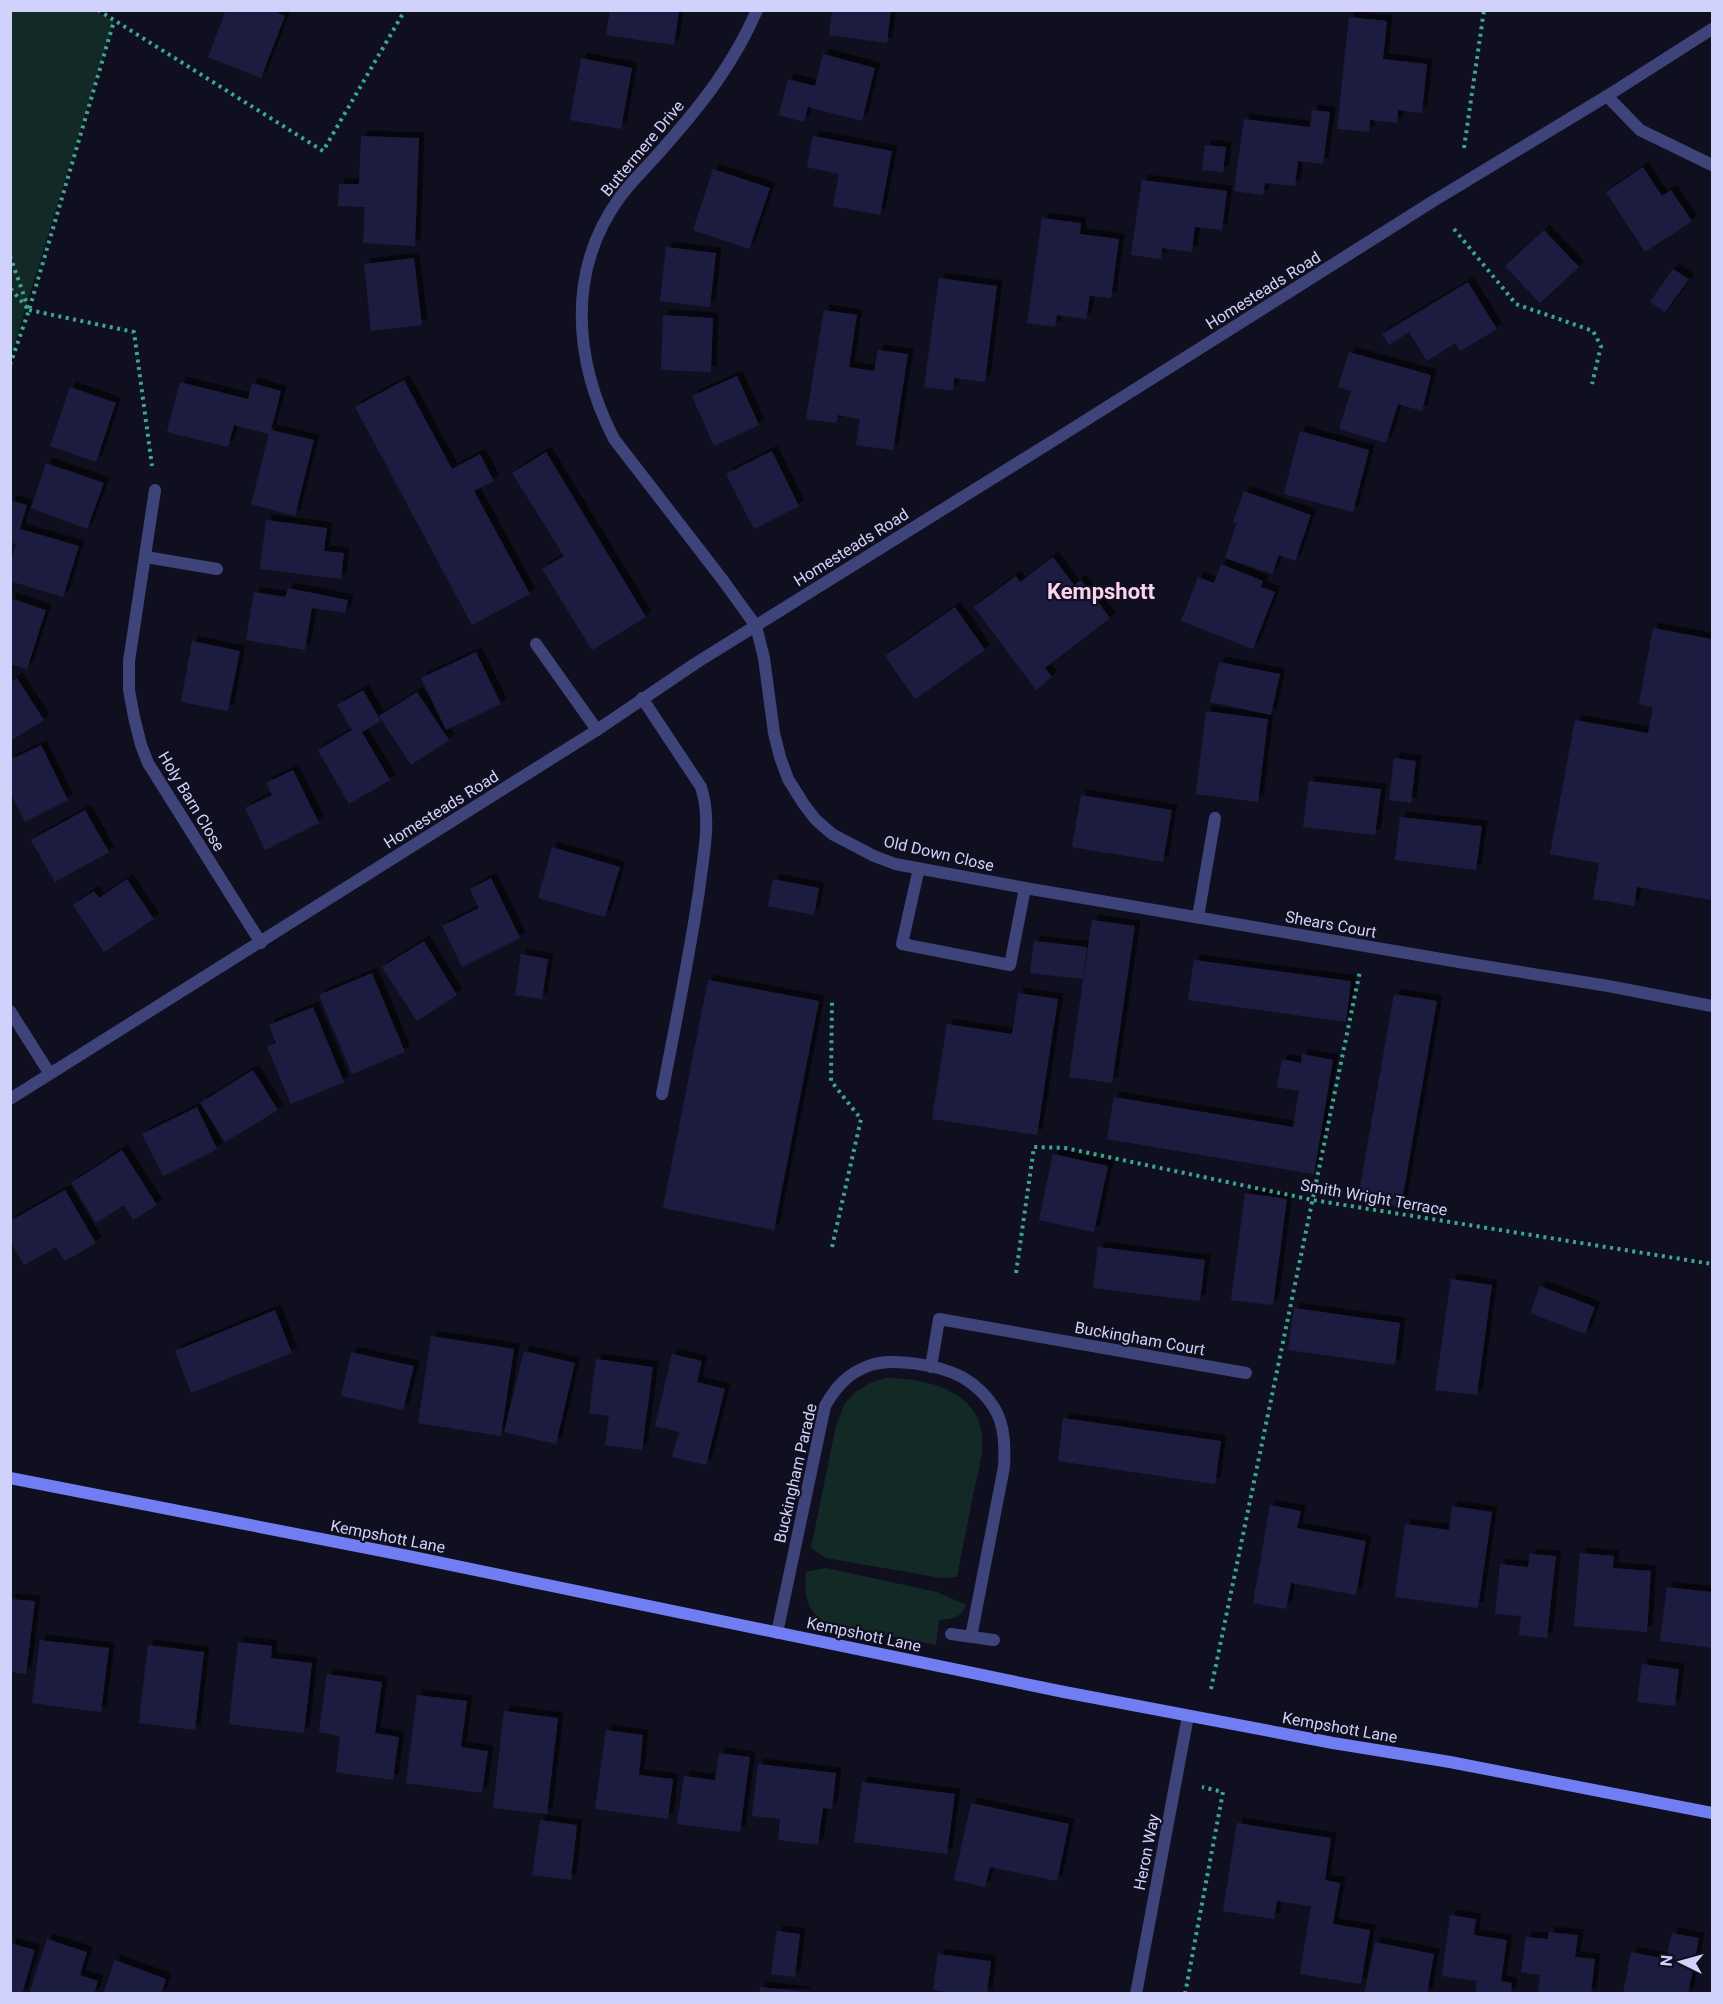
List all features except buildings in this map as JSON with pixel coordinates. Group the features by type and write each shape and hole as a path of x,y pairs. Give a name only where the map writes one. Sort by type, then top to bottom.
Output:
{"street":[{"name":"Buttermere Drive","path":"756,626 614,439 602,415 587,370 581,317 583,288 589,263 606,220 620,196 714,88 729,65 757,10"},
{"name":"Homesteads Road","path":"10,1099 597,730 642,698 756,626 1435,200 1713,29"},
{"path":"1607,96 1640,130 1713,165"},
{"name":"Holy Barn Close","path":"155,490 129,661 129,690 141,745 161,785 261,943"},
{"path":"146,557 217,569"},
{"name":"Old Down Close","path":"756,626 764,658 774,733 780,757 803,803 815,819 832,834 874,856 895,864 1198,917"},
{"path":"536,644 597,730"},
{"path":"642,698 701,787 706,803 707,821 694,926 662,1094"},
{"path":"1198,917 1215,818"},
{"path":"919,868 902,944 1010,964 1025,888"},
{"name":"Shears Court","path":"1198,917 1365,947 1608,986 1713,1006"},
{"path":"10,1011 50,1074"},
{"name":"Buckingham Court","path":"931,1367 939,1319 1246,1373"},
{"name":"Buckingham Parade","path":"777,1633 825,1406 834,1390 844,1379 870,1365 898,1362 931,1367 961,1377 986,1396 996,1411 1005,1444 1004,1467 971,1636"},
{"name":"Kempshott Lane","path":"10,1478 403,1555 1027,1685 1333,1743 1450,1762 1713,1813"},
{"path":"951,1634 994,1640"},
{"name":"Heron Way","path":"1136,1994 1188,1716"}],"path":[{"path":"98,10 323,151 405,10"},
{"path":"1464,148 1484,10"},
{"path":"10,365 29,310 114,21"},
{"path":"1454,229 1516,304 1593,331 1601,346 1592,384"},
{"path":"10,256 29,310"},
{"path":"10,288 29,310 134,332 155,490"},
{"path":"1211,1689 1365,947"},
{"path":"832,1001 831,1081 861,1119 832,1247"},
{"name":"Smith Wright Terrace","path":"1016,1273 1034,1146 1065,1148 1313,1200 1712,1264"},
{"path":"1177,1781 1223,1792 1185,1994"}],"green space":[{"path":"11,10 94,11 114,21 11,356"},
{"path":"885,1378 916,1380 947,1389 971,1407 978,1420 982,1436 981,1458 957,1577 941,1578 826,1558 811,1548 836,1425 845,1403 870,1383"},
{"path":"826,1568 937,1592 966,1605 962,1613 956,1617 939,1620 936,1645 829,1624 815,1614 806,1596 806,1572"}],"district":[{"name":"Kempshott","path":"1101,591"}]}
